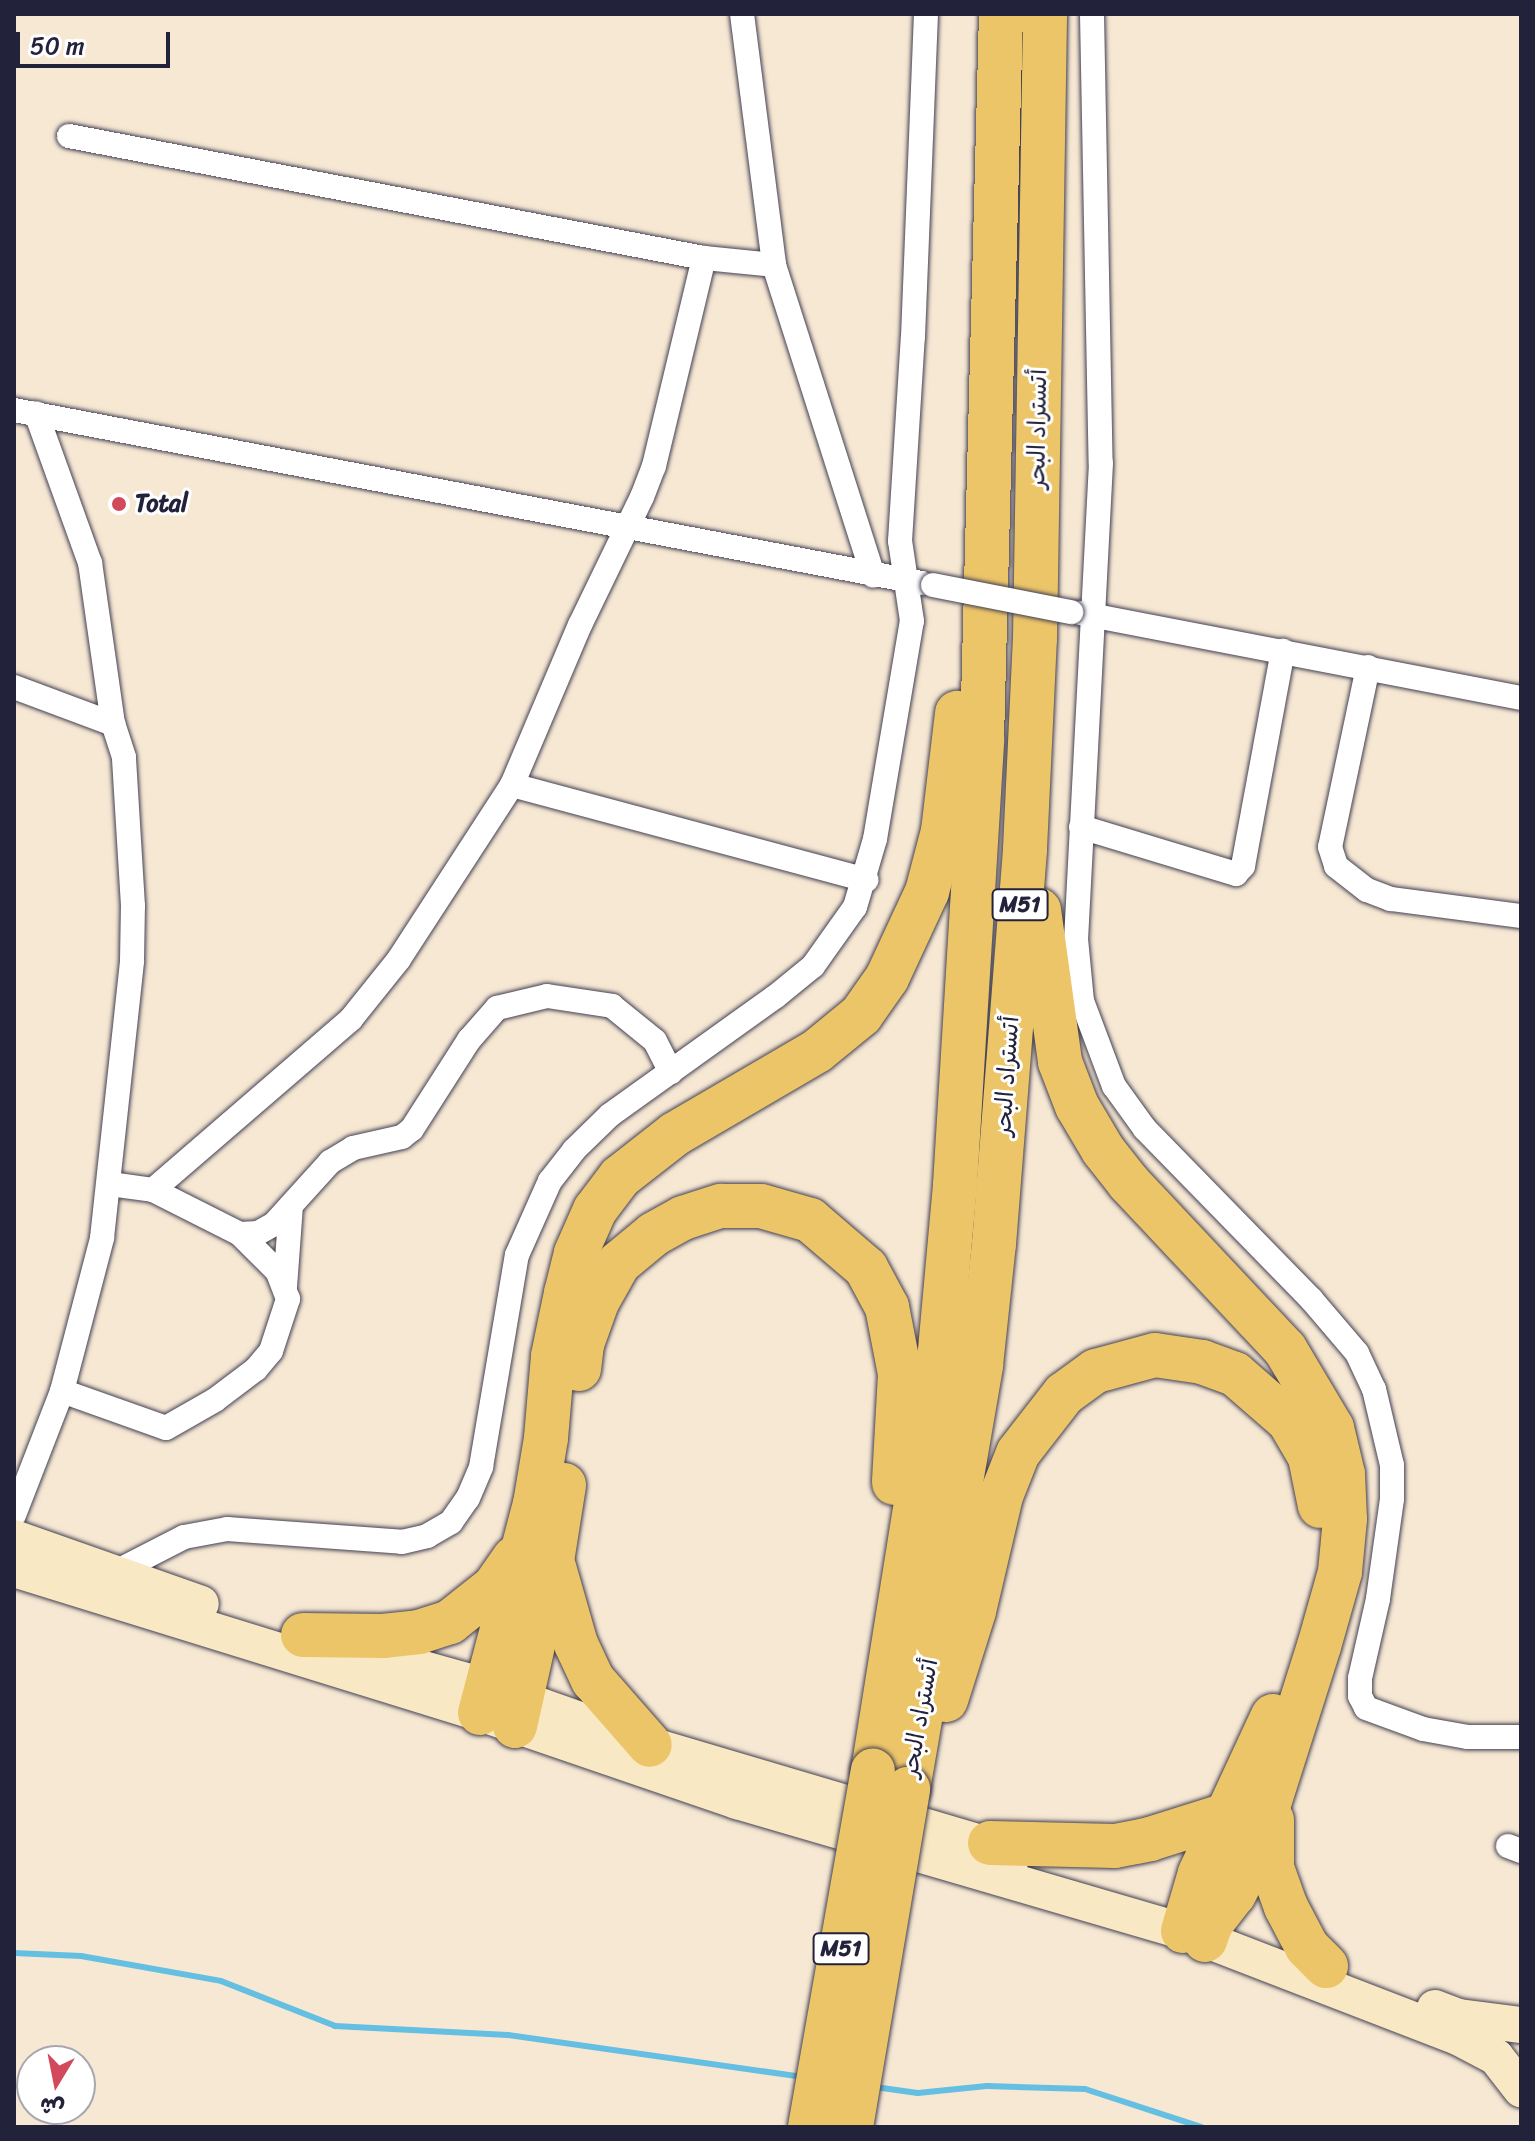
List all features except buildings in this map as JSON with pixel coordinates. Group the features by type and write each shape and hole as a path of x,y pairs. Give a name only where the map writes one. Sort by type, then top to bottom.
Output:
{"highway":[{"name":"أتستراد البحر","path":"851,2127 898,1774 903,1582 939,1361 955,1185 979,801 1001,14"},
{"name":"أتستراد البحر","path":"810,2127 898,1774 981,1365 994,1244 1025,849 1035,639 1045,14"},
{"path":"650,1745 593,1680 537,1554 535,1504 546,1438 553,1356 576,1253 595,1210 620,1177 675,1134 817,1051 861,1015 887,978 927,892 943,831 955,724 983,635"},
{"path":"1025,849 1039,908 1060,1062 1077,1106 1103,1150 1129,1183 1285,1349 1332,1428 1343,1474 1340,1572 1272,1798 1250,1863 1234,1894 1197,1927"},
{"path":"501,1706 582,1344 597,1302 619,1263 654,1234 683,1218 721,1206 761,1206 810,1220 866,1268 887,1307 900,1374 892,1518 903,1582"},
{"path":"898,1774 940,1720 974,1611 1001,1496 1018,1453 1037,1425 1064,1394 1096,1371 1155,1355 1202,1362 1235,1374 1289,1421 1310,1457 1320,1496 1321,1532 1283,1690 1265,1739 1200,1873 1197,1927"},
{"path":"303,1635 383,1636 419,1632 450,1622 537,1554"},
{"path":"1272,1798 1272,1868 1286,1907 1307,1947 1326,1966"},
{"path":"990,1843 1115,1846 1150,1839 1226,1815"}],"main road":[{"path":"14,1538 112,1574 303,1635 501,1706 737,1801 1197,1927 1326,1966 1459,2017 1521,2025"},
{"path":"14,1569 650,1745 990,1843 1481,2048 1496,2057 1521,2089"}],"street":[{"path":"742,14 774,265 787,315 873,576"},
{"path":"112,1574 184,1537 227,1529 402,1542 427,1536 451,1522 468,1498 481,1467 517,1255 550,1181 574,1150 610,1115 813,966 839,934 866,880 912,621 900,541 900,511 914,321 926,14"},
{"path":"1092,14 1101,463 1083,613 1081,827 1076,939 1082,1001 1095,1044 1114,1086 1145,1129 1311,1299 1357,1353 1374,1389 1392,1465 1392,1499 1378,1599 1360,1678 1360,1696 1366,1708 1380,1716 1423,1729 1468,1737 1521,1737"},
{"path":"69,136 704,258 774,265"},
{"path":"153,1190 351,1019 399,959 512,785 580,625 630,525 654,466 704,258"},
{"path":"25,412 630,525 873,576 1083,613 1521,698"},
{"path":"14,1515 62,1391 102,1238 132,961 133,906 124,757 113,724 90,563 25,412"},
{"path":"1081,827 1236,874 1243,866 1283,651"},
{"path":"1368,667 1330,847 1336,866 1367,890 1391,899 1521,916"},
{"path":"14,687 113,724"},
{"path":"512,785 866,880"},
{"path":"240,1234 258,1233 274,1224 330,1162 353,1148 402,1137 412,1129 469,1040 497,1008 547,996 612,1006 655,1041 671,1072"},
{"path":"62,1391 166,1428 215,1400 256,1369 271,1351 286,1315 288,1299 277,1271 240,1234 153,1190 110,1184"},
{"path":"285,1287 291,1206"}],"waterway":[{"path":"14,1953 81,1956 221,1981 335,2026 508,2035 804,2077"},
{"path":"875,2087 918,2093 987,2086 1085,2089 1201,2127"}],"place":[{"name":"Total","path":"119,504"}]}
